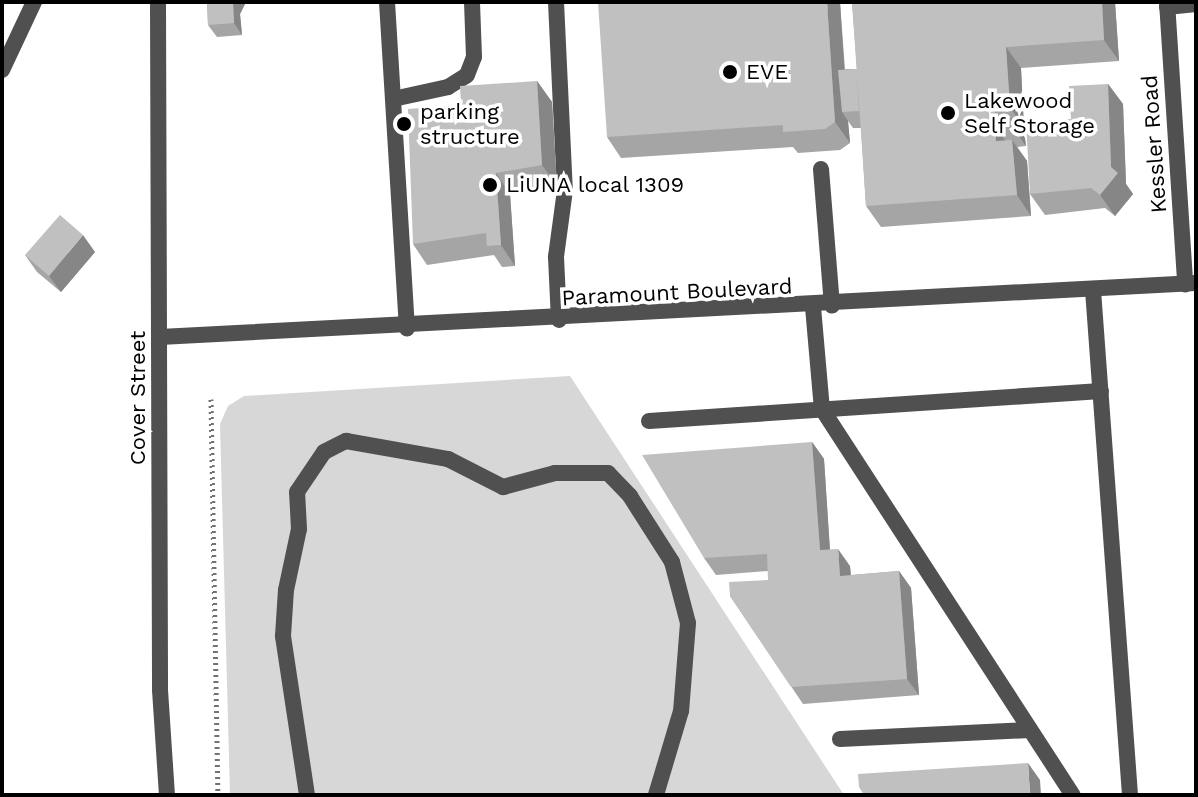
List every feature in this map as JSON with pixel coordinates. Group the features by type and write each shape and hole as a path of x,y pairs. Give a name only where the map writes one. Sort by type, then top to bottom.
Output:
{"street":[{"path":"2,70 34,2"},
{"name":"Cover Street","path":"158,2 167,795"},
{"path":"387,2 407,328"},
{"path":"393,99 448,87 467,75 474,57 472,2"},
{"path":"556,2 565,190 556,257 559,320"},
{"path":"1167,4 1196,4"},
{"name":"Kessler Road","path":"1167,4 1191,283"},
{"path":"821,169 832,306"},
{"name":"Paramount Boulevard","path":"160,337 813,307 1191,283"},
{"path":"1093,290 1130,795"},
{"path":"813,307 822,409 1073,795"},
{"path":"649,421 1101,391"},
{"path":"307,795 283,636 286,590 299,529 297,492 324,452 346,441 448,459 503,487 555,473 608,473 630,496 672,562 688,623 681,711 656,795"},
{"path":"840,739 1030,730"}],"path":[{"path":"211,399 218,795"}],"shaded area":[{"path":"570,376 844,795 230,795 220,424 228,406 244,396"}],"building":[{"path":"207,2 233,2 234,23 208,25"},
{"name":"EVE","path":"598,2 827,2 835,122 825,129 783,132 783,125 607,137"},
{"name":"Lakewood Self Storage","path":"852,2 1102,2 1104,40 1006,47 1010,107 994,108 995,118 1010,117 1011,125 995,127 996,141 1012,140 1017,195 866,206"},
{"path":"857,69 859,111 842,112 838,70"},
{"name":"LiUNA local 1309","path":"537,81 542,165 496,173 501,245 487,246 486,233 413,244 408,109 461,105 460,86"},
{"path":"1108,84 1111,167 1118,173 1100,195 1091,188 1030,194 1026,122 1071,119 1069,86"},
{"path":"60,215 83,235 49,276 25,255"},
{"path":"812,442 820,550 838,549 840,576 899,571 907,679 791,687 730,596 729,582 768,580 767,554 704,558 642,455"},
{"path":"1028,763 1030,795 864,795 859,787 858,774"}],"place":[{"name":"EVE","path":"730,72"},
{"name":"Lakewood Self Storage","path":"948,113"},
{"name":"parking structure","path":"404,124"},
{"name":"LiUNA local 1309","path":"490,185"}]}
